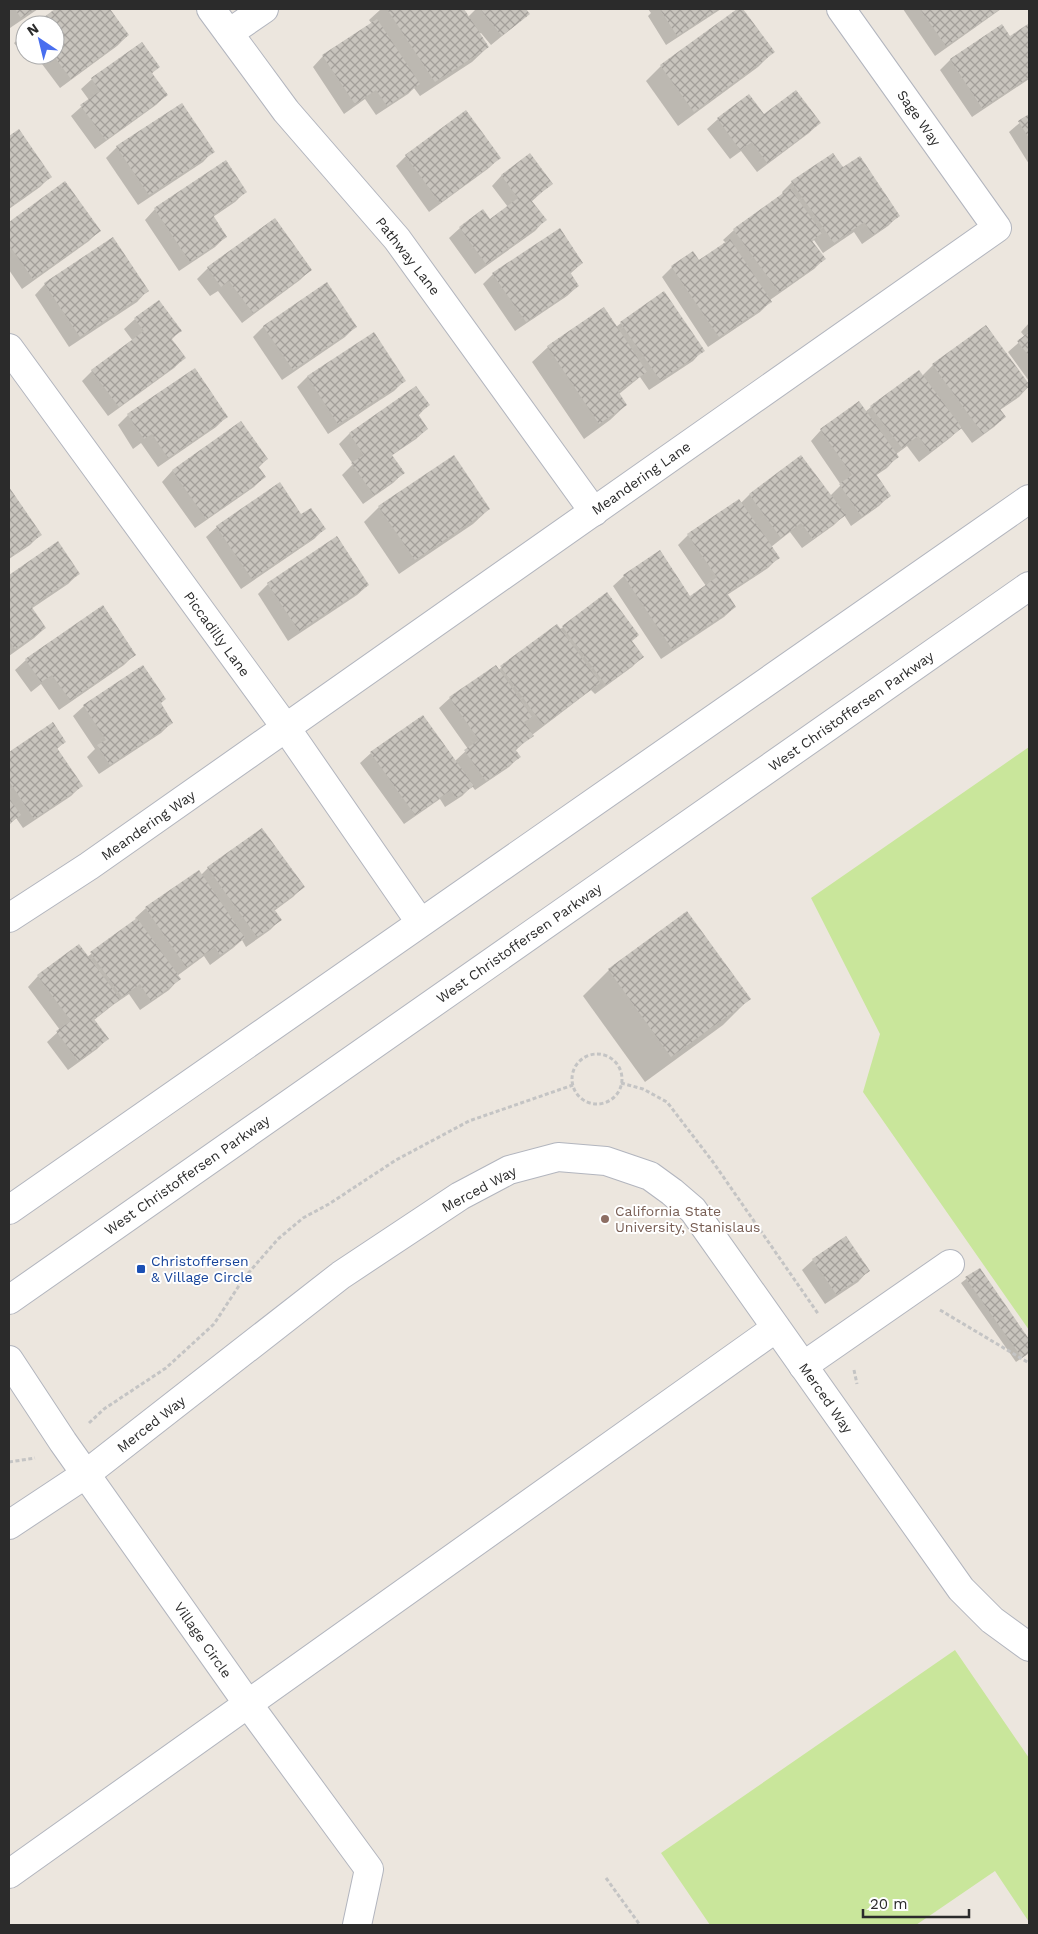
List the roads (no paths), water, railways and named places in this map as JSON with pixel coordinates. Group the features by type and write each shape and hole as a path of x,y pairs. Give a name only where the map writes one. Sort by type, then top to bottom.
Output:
{"street":[{"name":"Pathway Lane","path":"211,9 286,112 397,239 594,512"},
{"path":"229,33 264,9"},
{"name":"Sage Way","path":"841,9 997,228"},
{"name":"Meandering Lane","path":"286,728 997,228"},
{"name":"Piccadilly Lane","path":"9,348 286,728 420,922"},
{"path":"9,1210 1029,499"},
{"name":"West Christoffersen Parkway","path":"9,1300 1029,586"},
{"name":"Meandering Way","path":"9,918 89,866 286,728"},
{"name":"Merced Way","path":"9,1524 86,1474 341,1275 460,1196 510,1170 558,1157 606,1161 650,1176 693,1210 961,1589 992,1620 1029,1647"},
{"path":"803,1366 950,1264"},
{"path":"9,1874 776,1328"},
{"name":"Village Circle","path":"9,1360 86,1474 248,1704 369,1869 357,1925"}],"place":[{"name":"California State University, Stanislaus","path":"605,1219"},
{"name":"Christoffersen & Village Circle","path":"141,1269"}]}
